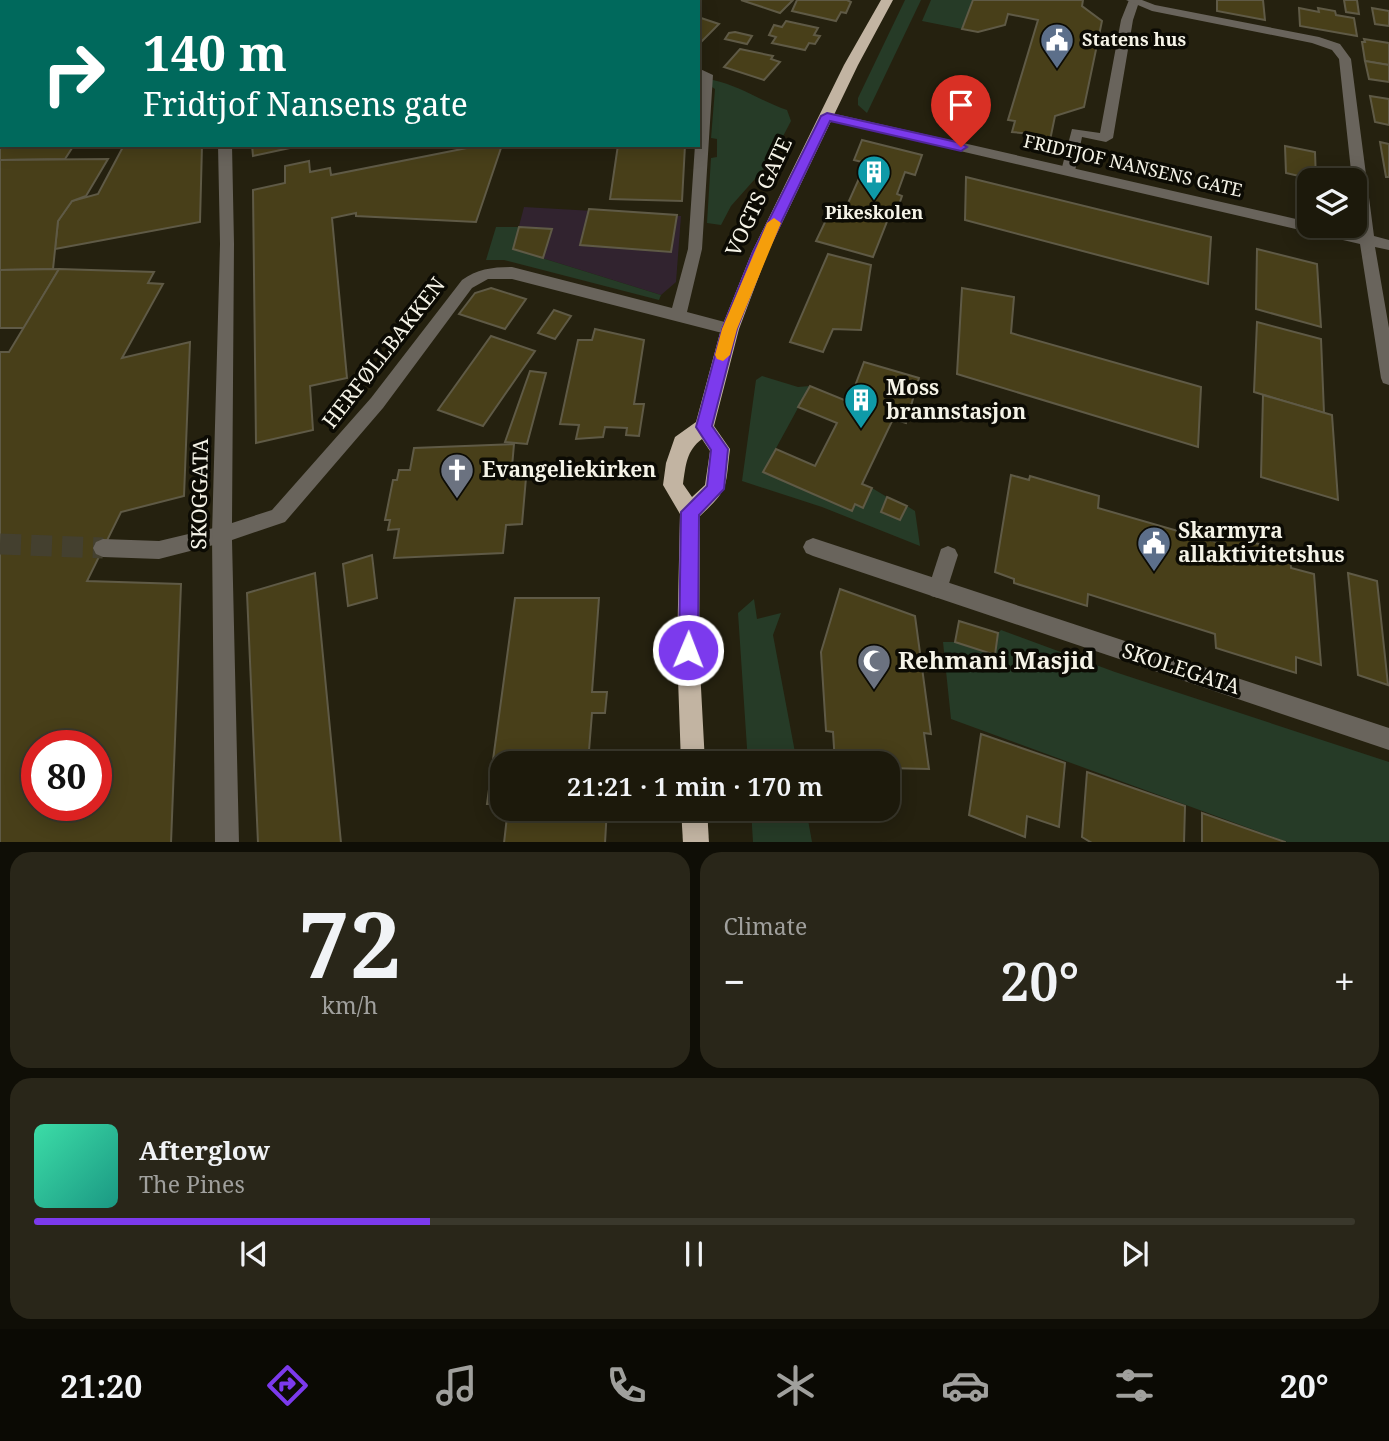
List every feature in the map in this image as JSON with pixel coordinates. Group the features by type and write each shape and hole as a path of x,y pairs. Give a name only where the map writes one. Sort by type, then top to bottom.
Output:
{"highway":[{"name":"VOGTS GATE","path":"704,427 730,329 760,252 887,0"},
{"path":"690,512 715,489 720,449 704,427 682,443 673,485 690,512 688,650 692,751"},
{"path":"695,821 696,842"}],"street":[{"path":"1068,171 1077,132 1106,138 1126,20 1132,1 1336,47 1345,59 1389,378"},
{"path":"700,124 702,74"},
{"name":"FRIDTJOF NANSENS GATE","path":"827,116 1389,245"},
{"name":"SKOGGATA","path":"225,147 227,244 222,535 227,842"},
{"path":"678,316 695,249 699,147"},
{"name":"HERFØLLBAKKEN","path":"103,548 159,550 222,535 278,516 377,403 467,284 476,276 488,272 512,273 730,329"},
{"name":"SKOLEGATA","path":"813,547 1389,739"},
{"path":"938,589 948,555"}],"shaded area":[{"path":"524,207 681,216 676,282 661,295 513,249"}],"green space":[{"path":"905,0 921,0 867,113 858,105 858,98"},
{"path":"931,0 973,0 962,29 922,21"},
{"path":"713,80 787,110 791,121 769,163 731,206 721,225 707,223 711,158 717,157 717,139 711,138 715,89 709,85"},
{"path":"496,227 519,227 513,249 661,295 659,300 504,260 486,260"},
{"path":"762,376 798,387 810,386 763,472 851,511 855,504 862,508 872,488 887,497 882,512 900,520 907,506 915,511 920,546 822,507 742,481 756,380"},
{"path":"754,599 757,619 781,613 773,635 795,751 747,751 738,613"},
{"path":"1001,630 1115,672 1389,762 1389,842 1287,842 951,719 943,642 955,642 994,655"},
{"path":"752,821 808,821 812,842 753,842"}],"building":[{"path":"741,0 793,0 780,13"},
{"path":"797,0 851,2 846,13 841,12 836,21 792,11"},
{"name":"Statens hus","path":"973,0 1083,0 1082,6 1102,21 1084,107 1055,116 1049,145 1032,134 1012,132 1015,121 1008,120 1038,20 1008,14 1005,25 978,32 962,29"},
{"path":"1217,0 1263,0 1265,20 1217,11"},
{"path":"1344,0 1357,0 1359,14 1346,12"},
{"path":"1299,8 1319,12 1318,8 1335,11 1336,15 1354,18 1357,36 1300,26"},
{"path":"1372,8 1389,11 1389,26 1375,24"},
{"path":"700,18 719,24 700,43"},
{"path":"786,21 818,28 814,35 820,36 815,44 809,43 805,50 772,43 776,37 769,35 774,25 782,27"},
{"path":"729,33 752,36 747,44 725,39"},
{"path":"1364,39 1389,43 1389,65 1365,61 1362,42 1365,42"},
{"path":"740,49 773,56 771,59 780,62 764,80 724,67"},
{"path":"1365,61 1389,65 1389,82 1369,79"},
{"path":"1370,96 1389,99 1389,125 1375,122"},
{"name":"Pikeskolen","path":"862,140 922,155 915,175 905,172 897,194 902,196 897,210 892,209 873,257 816,241 827,218 840,221 866,163 854,160"},
{"path":"1380,142 1389,144 1389,177 1386,177"},
{"path":"1285,146 1315,152 1316,168 1297,168 1297,176 1286,173"},
{"path":"0,147 73,147 65,159 0,160"},
{"path":"123,147 202,147 200,222 55,249 58,221 72,201 98,194"},
{"path":"252,147 290,148 253,156"},
{"path":"472,147 501,147 476,222 356,216 356,213 332,218 347,378 310,386 313,430 256,443 253,190 285,183 285,166 309,161 310,172 330,168 331,175"},
{"path":"618,147 685,147 682,201 610,199"},
{"path":"108,159 86,196 72,201 58,221 53,269 0,270 0,160"},
{"path":"966,177 1211,237 1208,284 965,220"},
{"path":"589,209 677,215 671,252 580,245"},
{"path":"519,227 552,229 543,258 513,249"},
{"path":"1257,249 1317,264 1321,327 1256,309"},
{"path":"828,254 871,265 861,330 833,329 823,352 790,342"},
{"path":"59,269 24,328 0,328 0,270"},
{"path":"59,269 154,272 148,283 163,284 122,358 190,342 184,496 121,512 87,581 181,584 171,842 0,842 0,352 9,352"},
{"path":"491,288 526,299 505,329 459,314 475,293"},
{"path":"962,288 1014,297 1011,333 1201,387 1198,447 957,374"},
{"path":"554,310 571,316 555,339 538,333"},
{"path":"1257,322 1321,339 1324,413 1254,392"},
{"path":"595,329 644,340 634,404 644,404 639,436 626,435 627,428 605,427 603,437 576,439 579,425 560,424 578,340 592,340"},
{"path":"491,336 535,351 483,426 438,410"},
{"name":"Moss brannstasjon","path":"864,362 919,378 906,423 893,419 862,484 872,488 863,508 855,504 852,511 763,472 776,449 815,466 837,423 798,407 810,386 849,402"},
{"path":"530,371 546,373 527,444 505,442"},
{"path":"1263,395 1332,415 1338,500 1261,477"},
{"name":"Evangeliekirken","path":"514,444 512,467 527,466 522,524 506,525 503,553 394,558 399,529 388,530 390,520 385,520 393,480 397,480 399,470 410,470 414,448"},
{"name":"Skarmyra allaktivitetshus","path":"1011,475 1029,480 1030,476 1099,496 1098,508 1216,542 1216,532 1290,553 1291,568 1314,574 1321,665 1296,657 1296,673 1216,648 1215,634 1088,594 1087,606 1014,583 1014,579 995,572"},
{"path":"887,497 907,506 900,520 881,512"},
{"path":"372,555 377,598 348,606 343,564"},
{"path":"315,573 341,842 258,842 247,593"},
{"path":"1348,573 1377,581 1388,685 1358,675"},
{"name":"Rehmani Masjid","path":"840,589 915,616 931,734 924,733 929,769 900,768 900,751 834,751 833,732 826,731 821,652"},
{"path":"515,598 599,598 592,692 607,692 605,713 592,713 589,751 494,751"},
{"path":"959,621 998,633 995,655 955,642"},
{"path":"981,734 1065,763 1059,827 1027,816 1025,837 969,815"},
{"path":"1087,772 1185,806 1184,842 1090,842 1082,837"},
{"path":"490,782 490,804 487,804"},
{"path":"1202,813 1285,842 1202,842"},
{"path":"507,821 606,821 605,842 504,842"}],"tunnel":[{"path":"0,544 103,548"}],"slow traffic":[{"path":"723,355 730,329 774,223"}],"place":[{"name":"Statens hus","path":"1057,70"},
{"name":"Pikeskolen","path":"874,202"},
{"name":"Moss brannstasjon","path":"861,430"},
{"name":"Evangeliekirken","path":"457,500"},
{"name":"Skarmyra allaktivitetshus","path":"1154,573"},
{"name":"Rehmani Masjid","path":"874,691"}],"route":[{"path":"688,650 690,512 715,489 720,449 704,427 717,377 730,329 760,252 827,116 961,147"}]}
